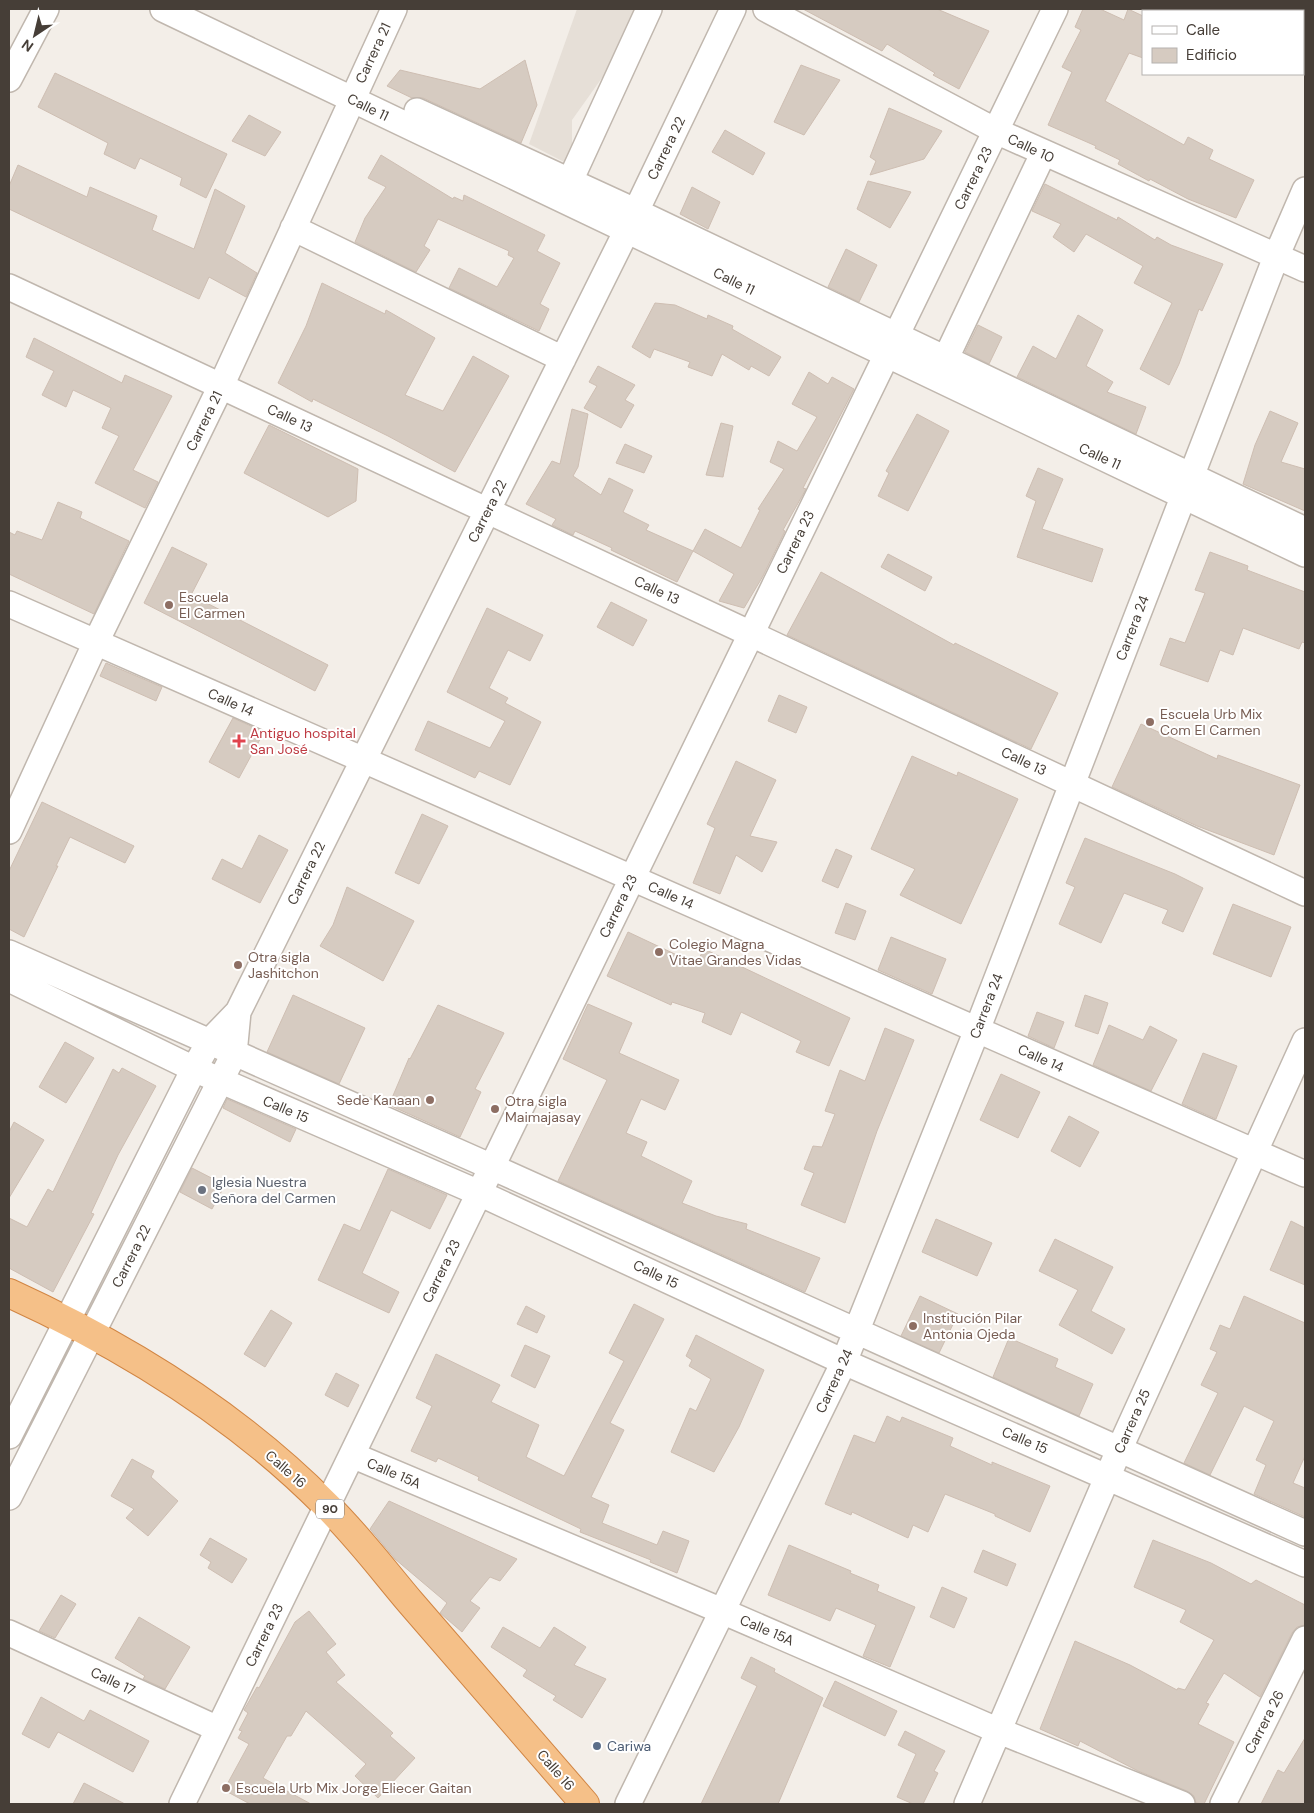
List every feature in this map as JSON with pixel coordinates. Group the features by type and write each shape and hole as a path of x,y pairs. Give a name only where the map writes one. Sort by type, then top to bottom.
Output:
{"highway":[{"name":"Calle 16","path":"9,1293 92,1333 156,1370 216,1412 273,1456 327,1506 586,1804"}],"street":[{"path":"9,79 46,9"},
{"name":"Calle 11","path":"163,9 355,92 570,181 631,221"},
{"name":"Calle 11","path":"200,9 355,92 631,221 1187,486 1305,530"},
{"name":"Carrera 21","path":"9,831 96,642 221,386 394,9"},
{"path":"570,181 649,9"},
{"name":"Carrera 22","path":"9,1436 208,1042 238,1012 362,759 563,359 733,9"},
{"name":"Calle 10","path":"766,9 1043,154 1305,270"},
{"name":"Carrera 23","path":"182,1804 1055,9"},
{"path":"946,358 1043,154"},
{"name":"Carrera 24","path":"628,1804 844,1362 977,1030 1276,257 1305,190"},
{"path":"293,228 563,359"},
{"name":"Calle 13","path":"9,287 1305,893"},
{"name":"Calle 11","path":"892,345 946,358 1187,486 1305,554"},
{"name":"Calle 14","path":"9,604 1305,1174"},
{"path":"9,953 492,1167 1305,1533"},
{"name":"Calle 15","path":"9,979 194,1069 480,1193 844,1362 1108,1476 1305,1564"},
{"name":"Carrera 22","path":"9,1497 234,1054 238,1012"},
{"name":"Carrera 25","path":"967,1804 1119,1450 1305,1041"},
{"name":"Calle 15A","path":"352,1455 722,1611 999,1731 1182,1804"},
{"name":"Calle 17","path":"9,1633 218,1730"},
{"name":"Carrera 26","path":"1223,1804 1305,1639"}],"shaded area":[{"path":"577,9 651,9 572,120 572,166 529,144"}],"building":[{"path":"803,9 937,9 989,31 959,89 933,75 935,73 887,44 882,51"},
{"path":"1083,9 1100,9 1124,20 1128,9 1142,16 1142,58 1129,53 1105,101 1184,145 1188,137 1213,150 1209,159 1254,180 1236,218 1188,199 1150,179 1149,181 1118,164 1120,160 1095,148 1096,146 1048,125 1072,72 1062,67 1081,30 1075,27"},
{"path":"525,60 537,105 521,143 423,98 412,98 387,86 400,70 480,89"},
{"path":"801,65 840,80 804,135 774,122"},
{"path":"55,73 227,154 206,198 180,185 182,178 140,158 135,169 104,154 108,143 38,107"},
{"path":"889,108 942,131 924,159 870,175 876,161 870,157"},
{"path":"249,115 281,132 265,156 232,141"},
{"path":"725,130 765,153 753,175 712,152"},
{"path":"381,155 453,199 454,197 463,201 464,195 545,235 537,251 560,263 540,304 549,309 539,331 449,288 459,268 497,287 514,258 508,255 509,251 438,219 424,246 430,250 416,272 355,242 365,218 386,187 368,178"},
{"path":"18,165 87,197 90,187 157,216 152,230 194,249 215,189 245,206 225,253 257,273 246,297 209,277 199,299 9,209 9,186"},
{"path":"868,181 911,192 890,228 857,209"},
{"path":"1045,184 1117,220 1118,217 1155,240 1157,237 1171,245 1223,264 1202,311 1199,309 1179,364 1169,385 1140,369 1172,303 1134,283 1143,266 1086,234 1074,252 1053,237 1061,224 1032,211"},
{"path":"692,187 720,202 708,229 680,214"},
{"path":"846,249 877,265 859,302 828,287"},
{"path":"322,283 385,314 386,310 435,338 405,395 443,411 473,356 509,376 455,472 388,436 313,399 312,402 278,383 306,326"},
{"path":"655,303 675,305 707,319 708,315 733,326 732,329 781,357 769,376 751,366 749,370 722,354 712,376 688,367 690,362 654,349 650,358 632,347"},
{"path":"1078,315 1103,330 1086,366 1113,382 1107,392 1146,407 1136,434 1017,377 1033,346 1056,359"},
{"path":"978,325 1002,337 989,364 965,352"},
{"path":"34,338 122,383 125,375 172,396 133,470 158,482 145,508 95,483 119,436 102,428 111,408 73,390 66,407 42,395 54,371 26,357"},
{"path":"598,366 635,385 625,400 634,405 621,428 584,408 597,386 589,382"},
{"path":"809,372 828,384 832,377 854,389 803,488 806,489 783,530 785,531 763,576 744,608 719,601 734,574 693,551 705,529 741,548 760,510 758,509 784,469 770,462 778,441 797,451 817,417 792,404"},
{"path":"572,409 588,414 578,467 573,476 601,495 609,478 633,490 623,512 649,525 646,530 693,551 677,582 575,531 573,535 552,525 556,519 526,504 552,461 560,464"},
{"path":"1270,411 1298,423 1281,462 1305,469 1305,511 1243,484 1255,445"},
{"path":"917,414 949,431 908,511 878,496 889,473 886,471"},
{"path":"721,423 733,426 723,477 706,475"},
{"path":"269,425 358,469 356,501 328,517 244,473"},
{"path":"625,444 652,456 644,473 616,463"},
{"path":"1038,468 1063,479 1042,529 1103,549 1092,582 1017,557 1036,501 1026,496"},
{"path":"58,502 82,512 80,518 129,541 94,614 9,574 9,532 15,535 17,531 42,540"},
{"path":"172,547 207,564 191,595 328,665 315,691 144,603"},
{"path":"1210,552 1248,566 1247,570 1305,592 1305,643 1302,642 1299,649 1243,628 1233,655 1220,650 1208,682 1160,665 1170,638 1185,643 1205,593 1195,590"},
{"path":"888,554 932,577 925,591 881,567"},
{"path":"821,572 954,645 955,643 1058,693 1031,749 787,635"},
{"path":"611,602 647,620 633,646 597,627"},
{"path":"487,608 543,635 530,661 508,650 489,688 508,698 505,703 541,722 510,785 479,771 475,778 415,750 428,721 490,748 505,721 447,692"},
{"path":"106,663 162,687 156,701 100,676"},
{"path":"779,695 807,707 796,733 768,721"},
{"path":"233,718 264,732 239,778 209,762"},
{"path":"1141,724 1217,759 1218,755 1300,785 1274,855 1197,826 1112,787"},
{"path":"912,756 957,776 958,772 1018,799 961,924 900,895 915,869 871,849"},
{"path":"736,761 776,780 750,836 777,842 762,872 736,855 720,894 693,883 715,828 707,824"},
{"path":"42,802 134,846 125,863 70,837 24,937 9,929 9,871"},
{"path":"422,814 448,826 419,884 395,873"},
{"path":"259,835 288,850 260,903 212,879 222,859 242,869"},
{"path":"1085,838 1175,874 1203,888 1183,932 1162,923 1168,910 1124,893 1101,943 1059,924 1075,887 1066,883"},
{"path":"836,849 852,856 838,888 822,881"},
{"path":"347,887 414,921 383,981 320,946 333,925"},
{"path":"846,903 866,911 855,940 835,933"},
{"path":"1233,904 1291,927 1271,977 1213,954"},
{"path":"628,932 696,964 704,949 850,1018 829,1066 796,1052 801,1041 741,1012 731,1035 702,1022 705,1013 672,1002 671,1005 607,976"},
{"path":"891,937 946,959 932,994 878,970"},
{"path":"293,995 365,1028 339,1084 267,1052"},
{"path":"1085,995 1108,1003 1098,1034 1075,1026"},
{"path":"588,1004 632,1023 619,1053 679,1080 665,1110 641,1099 626,1133 647,1142 641,1156 692,1181 682,1203 716,1216 747,1224 746,1229 820,1258 805,1292 558,1181 607,1080 563,1059"},
{"path":"438,1005 504,1033 475,1089 481,1092 460,1137 389,1105 409,1058"},
{"path":"1037,1012 1064,1022 1054,1048 1028,1036"},
{"path":"1109,1025 1143,1040 1150,1026 1177,1040 1151,1091 1093,1065"},
{"path":"885,1028 914,1040 877,1131 845,1223 801,1205 814,1173 804,1169 813,1146 822,1147 835,1114 825,1111 840,1070 865,1081"},
{"path":"65,1042 94,1058 66,1103 39,1087"},
{"path":"1203,1053 1237,1066 1216,1119 1182,1104"},
{"path":"122,1068 156,1086 118,1155 91,1213 94,1214 53,1292 9,1268 9,1218 27,1227 48,1189 53,1192 113,1069 119,1073"},
{"path":"1001,1074 1040,1092 1018,1138 980,1120"},
{"path":"227,1099 296,1129 290,1142 223,1108"},
{"path":"1069,1116 1099,1132 1080,1167 1051,1151"},
{"path":"14,1122 44,1140 9,1198 9,1132"},
{"path":"192,1168 225,1185 212,1209 180,1192"},
{"path":"388,1169 447,1195 430,1229 391,1210 362,1273 399,1292 389,1313 318,1280 344,1224 360,1231"},
{"path":"936,1219 992,1243 977,1276 922,1252"},
{"path":"1291,1221 1305,1228 1305,1285 1270,1270"},
{"path":"1055,1239 1113,1267 1091,1311 1125,1329 1112,1354 1059,1325 1078,1290 1039,1271"},
{"path":"920,1296 958,1314 939,1353 901,1336"},
{"path":"1244,1296 1305,1323 1305,1456 1293,1483 1305,1488 1305,1517 1254,1494 1266,1465 1256,1460 1274,1421 1244,1406 1210,1475 1184,1463 1218,1393 1201,1385 1217,1352 1210,1349 1220,1325 1230,1329"},
{"path":"634,1304 664,1319 610,1423 624,1430 591,1497 609,1505 602,1523 657,1545 663,1531 689,1541 677,1573 650,1562 651,1560 580,1532 581,1529 478,1480 479,1477 438,1458 436,1462 411,1451 432,1406 416,1398 436,1354 500,1385 491,1402 539,1425 526,1457 564,1476 624,1361 609,1353"},
{"path":"526,1306 545,1316 537,1333 517,1324"},
{"path":"271,1310 292,1323 265,1367 244,1354"},
{"path":"696,1335 764,1370 739,1427 714,1472 671,1452 690,1408 696,1411 711,1379 689,1366 692,1360 686,1356"},
{"path":"1009,1338 1058,1359 1055,1367 1093,1384 1079,1416 993,1377"},
{"path":"525,1345 550,1356 535,1388 511,1376"},
{"path":"336,1373 359,1385 348,1407 325,1395"},
{"path":"887,1416 900,1422 902,1417 953,1438 950,1446 992,1465 992,1462 1050,1486 1030,1532 995,1516 995,1514 945,1494 928,1532 913,1525 908,1538 852,1512 851,1515 825,1504 854,1435 875,1443"},
{"path":"132,1459 154,1471 151,1477 178,1501 148,1536 126,1518 134,1509 111,1496"},
{"path":"389,1501 517,1559 500,1581 490,1577 470,1601 480,1608 462,1632 440,1613 447,1603 395,1559 370,1529"},
{"path":"210,1538 247,1559 232,1583 208,1568 211,1562 200,1555"},
{"path":"1153,1540 1211,1563 1251,1584 1256,1580 1305,1605 1305,1625 1297,1627 1292,1633 1260,1697 1224,1673 1206,1703 1209,1704 1198,1724 1234,1742 1204,1804 1196,1803 1194,1796 1187,1791 1138,1771 1080,1741 1078,1746 1040,1729 1075,1641 1130,1665 1177,1690 1178,1688 1185,1690 1214,1640 1180,1622 1186,1610 1134,1587"},
{"path":"789,1545 851,1571 850,1573 879,1585 877,1591 915,1607 890,1667 863,1656 876,1625 836,1608 830,1621 768,1595"},
{"path":"983,1550 1016,1564 1007,1586 974,1572"},
{"path":"942,1587 967,1598 954,1628 930,1617"},
{"path":"61,1595 76,1604 55,1638 39,1631"},
{"path":"309,1611 336,1644 326,1652 345,1675 336,1682 393,1733 390,1736 415,1758 378,1798 355,1776 366,1764 306,1711 291,1736 287,1736 263,1778 311,1804 250,1804 224,1790 249,1744 238,1738 242,1731 239,1730 248,1713 244,1710 257,1687 259,1688 295,1622"},
{"path":"139,1617 190,1647 165,1689 143,1679 145,1676 115,1658"},
{"path":"503,1627 540,1648 554,1627 586,1647 574,1665 606,1679 582,1718 553,1700 556,1696 523,1676 527,1670 491,1647"},
{"path":"751,1657 775,1669 774,1672 823,1698 778,1804 701,1804 757,1686 741,1678"},
{"path":"835,1681 897,1711 885,1736 823,1706"},
{"path":"41,1697 84,1721 90,1710 149,1741 133,1772 58,1732 49,1748 22,1734"},
{"path":"905,1731 945,1751 934,1771 938,1773 923,1804 913,1804 897,1797 916,1754 898,1745"},
{"path":"1305,1738 1305,1804 1261,1804 1278,1770 1284,1773"},
{"path":"84,1783 125,1804 73,1804"}],"place":[{"name":"Escuela El Carmen","path":"169,605"},
{"name":"Escuela Urb Mix Com El Carmen","path":"1150,722"},
{"name":"Antiguo hospital San José","path":"239,741"},
{"name":"Colegio Magna Vitae Grandes Vidas","path":"659,952"},
{"name":"Otra sigla Jashitchon","path":"238,965"},
{"name":"Sede Kanaan","path":"430,1100"},
{"name":"Otra sigla Maimajasay","path":"495,1109"},
{"name":"Iglesia Nuestra Señora del Carmen","path":"202,1190"},
{"name":"Institución Pilar Antonia Ojeda","path":"913,1326"},
{"name":"Cariwa","path":"597,1746"},
{"name":"Escuela Urb Mix Jorge Eliecer Gaitan","path":"226,1788"}]}
